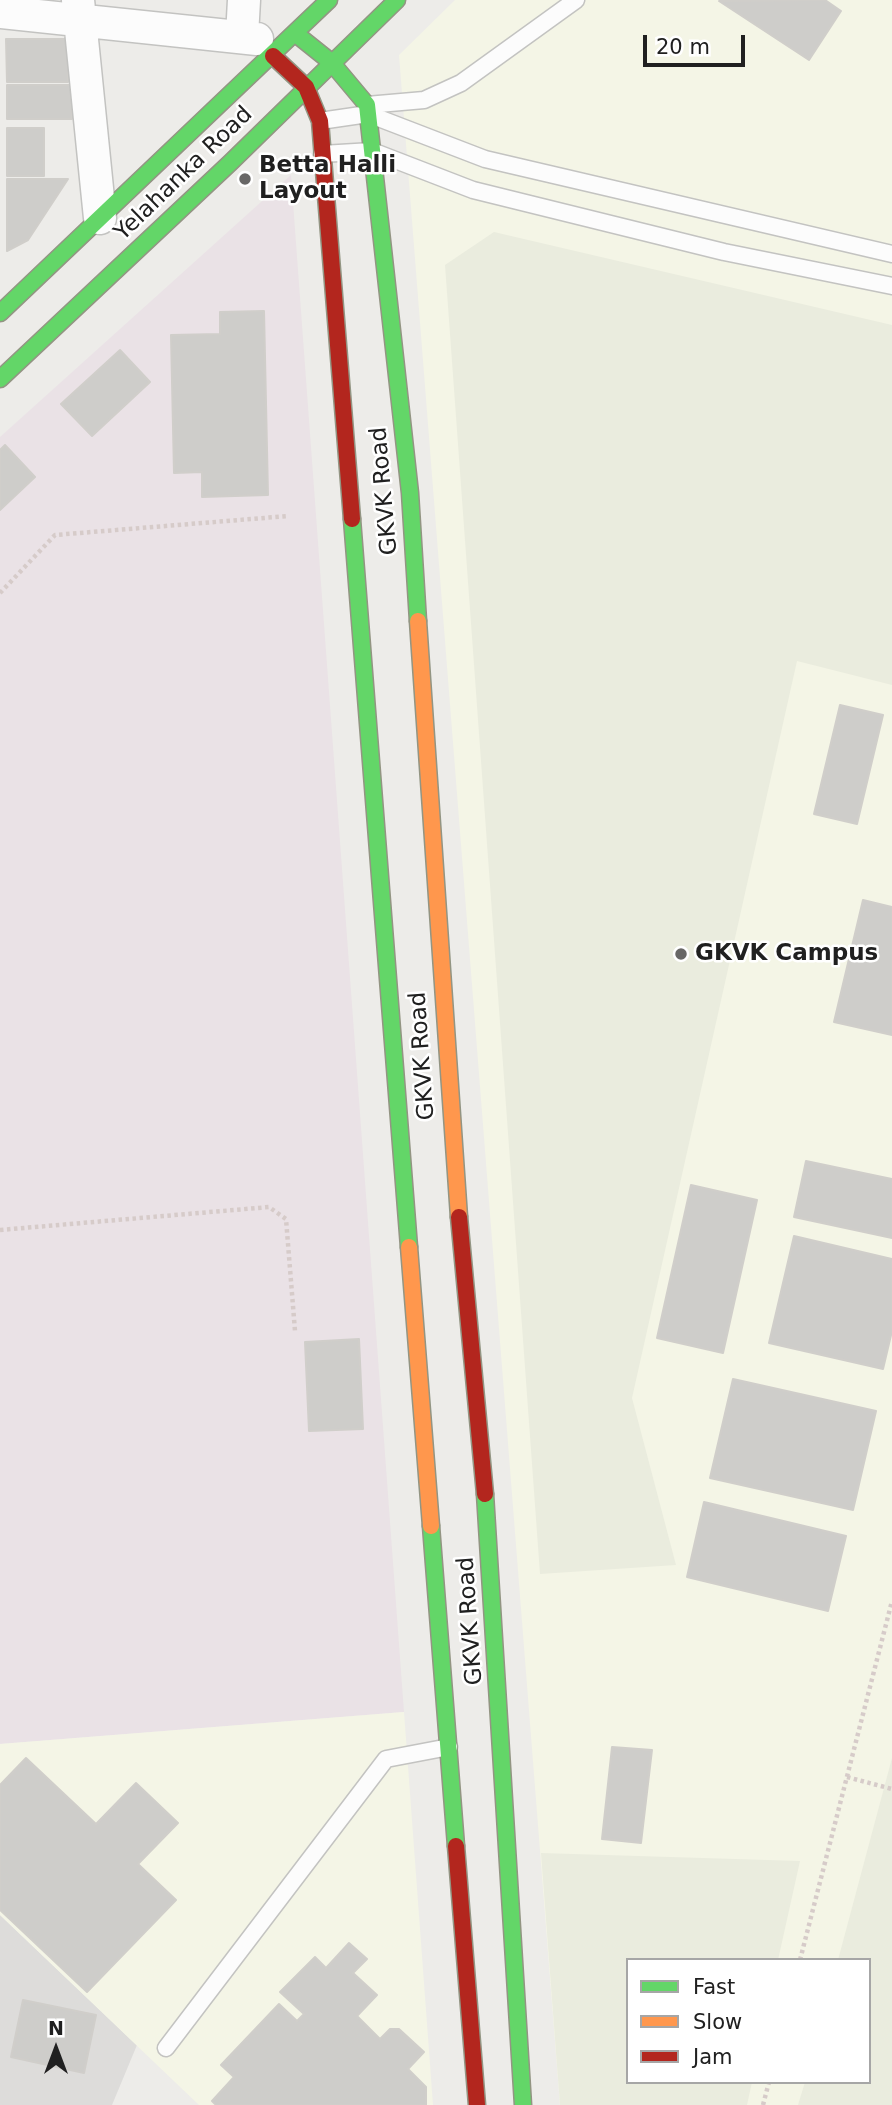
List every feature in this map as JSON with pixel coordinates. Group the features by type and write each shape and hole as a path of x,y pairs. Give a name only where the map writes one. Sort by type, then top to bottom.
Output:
{"main road":[{"path":"329,0 296,34 331,62 367,109"},
{"name":"Yelahanka Road","path":"0,379 230,163 397,0"},
{"name":"GKVK Road","path":"257,44 306,87 320,121 477,2105"},
{"name":"Yelahanka Road","path":"0,313 100,218 257,44"},
{"name":"GKVK Road","path":"367,109 410,493 451,1128 492,1572 523,2105"}],"street":[{"path":"244,0 257,44"},
{"path":"78,9 100,218"},
{"path":"0,12 78,9 257,44 296,34"}],"lane":[{"path":"320,121 367,109 424,100 461,83 576,0"},
{"path":"367,109 485,159 892,254"},
{"path":"322,154 372,151 473,190 724,253 892,286"},
{"path":"166,2048 386,1759 449,1747"}],"path":[{"path":"0,593 55,535 288,516"},
{"path":"0,1230 269,1207 286,1219 295,1331"},
{"path":"801,1958 892,1601"},
{"path":"847,1777 892,1789"},
{"path":"763,2105 768,2084"}],"shaded area":[{"name":"GKVK Campus","path":"455,0 892,0 892,2105 560,2105 399,55"},
{"path":"291,175 404,1712 0,1744 0,437"},
{"path":"494,232 892,325 892,685 797,661 632,1398 676,1565 540,1574 445,265"},
{"path":"404,1712 433,2105 199,2105 0,1915 0,1744"},
{"path":"892,1758 892,2105 798,2105 804,2084 871,2084 871,1958 839,1958"},
{"path":"541,1853 800,1861 778,1958 626,1958 626,2084 752,2084 747,2105 560,2105"},
{"path":"0,1915 137,2045 112,2105 0,2105"}],"building":[{"path":"825,0 841,11 809,60 719,1"},
{"path":"6,39 68,39 68,82 7,82"},
{"path":"7,85 72,85 72,119 7,119"},
{"path":"7,128 44,128 44,176 7,176"},
{"path":"7,179 68,179 28,240 7,251"},
{"path":"264,311 268,495 202,497 202,472 174,473 171,335 220,334 220,312"},
{"path":"120,350 150,382 92,436 61,404"},
{"path":"5,445 35,477 0,510 0,450"},
{"path":"840,705 883,715 857,824 814,814"},
{"path":"863,900 892,907 892,1035 834,1022"},
{"path":"806,1161 892,1179 892,1238 794,1217"},
{"path":"691,1185 757,1200 723,1353 657,1338"},
{"path":"794,1236 892,1259 892,1331 883,1369 769,1343"},
{"path":"359,1339 363,1429 309,1431 305,1342"},
{"path":"733,1379 876,1411 853,1510 710,1478"},
{"path":"704,1502 846,1536 828,1611 687,1577"},
{"path":"612,1747 652,1750 641,1843 602,1839"},
{"path":"26,1758 96,1824 136,1783 178,1823 138,1864 176,1900 87,1992 0,1910 0,1785"},
{"path":"349,1943 367,1959 353,1973 377,1995 357,2016 380,2039 390,2029 399,2029 424,2052 408,2069 426,2087 426,2105 216,2105 212,2101 234,2077 221,2065 279,2004 297,2021 304,2014 280,1992 315,1957 326,1968"},
{"path":"23,2000 96,2015 84,2073 11,2057"}],"traffic: fast":[{"path":"0,313 329,0"},
{"path":"0,379 230,163 397,0"},
{"path":"296,34 331,62 367,105 410,493 418,621"},
{"path":"352,519 409,1247"},
{"path":"485,1494 523,2105"},
{"path":"431,1526 456,1846"}],"traffic: slow":[{"path":"418,621 459,1217"},
{"path":"409,1247 431,1526"}],"traffic: jam":[{"path":"273,56 306,87 320,121 352,519"},
{"path":"459,1217 485,1494"},
{"path":"456,1846 477,2105"}],"place":[{"name":"Betta Halli Layout","path":"245,179"},
{"name":"GKVK Campus","path":"681,954"}]}
